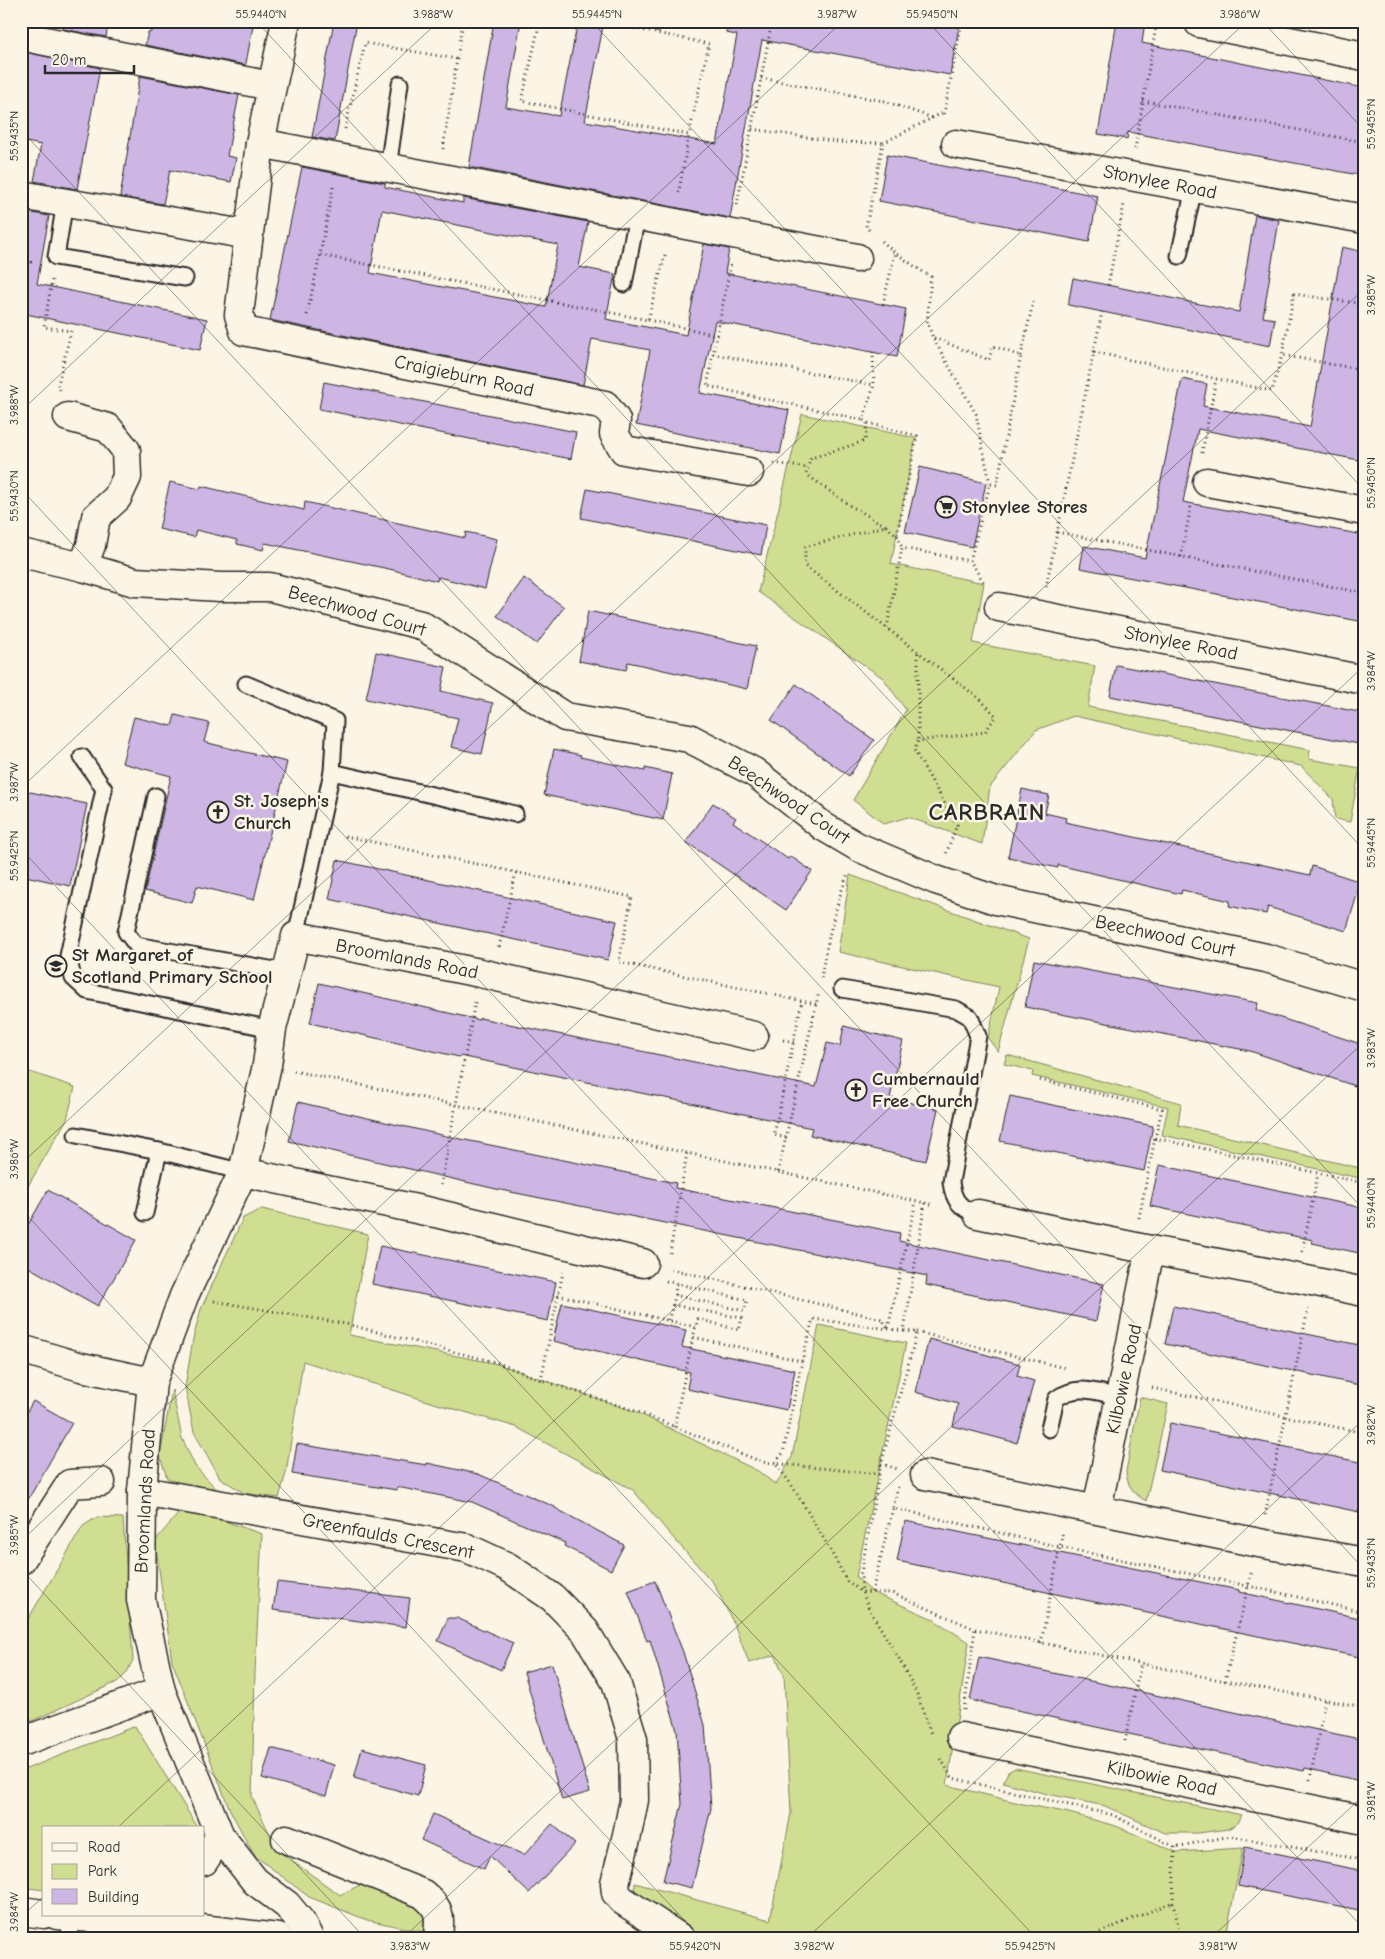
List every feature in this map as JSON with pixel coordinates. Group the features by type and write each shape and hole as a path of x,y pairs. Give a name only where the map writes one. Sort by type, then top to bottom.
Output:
{"street":[{"name":"Craigieburn Road","path":"286,21 260,143 239,315 244,331 605,405 616,420 614,434 624,450 750,472"},
{"path":"1199,23 1364,56"},
{"path":"35,39 271,86"},
{"name":"Stonylee Road","path":"949,133 1130,176 1364,219"},
{"path":"260,143 858,258"},
{"path":"21,195 249,235"},
{"path":"68,417 108,428 126,450 128,478 117,498 96,517 91,545 83,567"},
{"path":"1207,482 1364,511"},
{"name":"Beechwood Court","path":"21,553 83,567 135,582 220,587 270,586 422,625 565,717 689,738 754,772 824,827 858,847 936,880 996,900 1266,958 1364,987"},
{"name":"Stonylee Road","path":"999,607 1364,680"},
{"name":"Broomlands Road","path":"309,1938 301,1922 287,1905 255,1881 220,1836 161,1691 141,1600 142,1491 152,1382 184,1296 243,1172 267,1065 272,1029 296,936 486,975 754,1036"},
{"path":"243,1172 435,1212 568,1245 656,1261"},
{"path":"967,1208 1142,1248 1364,1292"},
{"name":"Kilbowie Road","path":"1097,1508 1120,1397 1142,1248"},
{"path":"21,1349 81,1367 152,1382"},
{"path":"912,1477 1097,1508 1259,1543 1364,1562"},
{"path":"21,1560 70,1484 101,1482"},
{"name":"Greenfaulds Crescent","path":"142,1491 467,1548 508,1568 553,1598 585,1631 616,1682 632,1739 634,1800 615,1884 616,1893 622,1900 680,1938"},
{"path":"21,1742 161,1691"},
{"name":"Kilbowie Road","path":"962,1724 1119,1769 1364,1820"},
{"path":"205,1859 220,1836"},
{"path":"286,1839 423,1894 435,1904 440,1915 438,1938"},
{"path":"21,1911 42,1914"},
{"path":"66,1923 163,1920 278,1938"}],"lane":[{"path":"388,168 400,84"},
{"path":"1179,256 1194,188"},
{"path":"65,202 56,257 184,278"},
{"path":"624,284 637,216"},
{"path":"246,684 335,721 332,772 296,936"},
{"path":"82,757 104,789 68,956 73,978 87,991 272,1029"},
{"path":"332,772 515,814"},
{"path":"156,796 126,932 136,945 286,972"},
{"path":"842,989 956,1009 970,1017 978,1036 951,1182 952,1192 967,1208"},
{"path":"76,1135 159,1151 243,1172"},
{"path":"145,1213 159,1151"},
{"path":"1049,1429 1056,1399 1065,1392 1083,1389 1120,1397"}],"path":[{"path":"439,178 463,21"},
{"path":"540,21 522,101 689,135"},
{"path":"614,21 613,24 709,44 689,135 673,223 648,320"},
{"path":"657,33 659,21"},
{"path":"772,21 707,386 863,420 917,436 897,535"},
{"path":"949,133 944,112 962,21"},
{"path":"1108,285 1130,176 1157,21"},
{"path":"761,78 884,100 933,118"},
{"path":"1143,101 1364,142"},
{"path":"752,129 838,142 883,143 944,112"},
{"path":"873,234 866,227 883,143"},
{"path":"301,343 339,158"},
{"path":"880,240 895,253 930,277 928,322 933,338 976,414 990,484 970,561 999,607"},
{"path":"883,304 895,253"},
{"path":"320,255 717,335"},
{"path":"56,257 44,327 71,330 58,384 68,417"},
{"path":"1094,352 1272,391 1282,355 1294,294 1364,304"},
{"path":"990,484 997,485 1034,298"},
{"path":"1040,615 1102,312"},
{"path":"933,338 989,360 994,346 1021,356"},
{"path":"863,420 874,385 873,352"},
{"path":"713,354 874,385"},
{"path":"1282,355 1364,370"},
{"path":"868,423 865,441 812,458 806,474 849,505 886,526 897,535 902,548 887,628"},
{"path":"886,526 805,547 805,566 980,699 996,716 985,732 918,741"},
{"path":"1057,532 1364,593"},
{"path":"902,548 970,561"},
{"path":"918,653 918,741 914,750 957,825 936,880"},
{"path":"1364,791 1358,810 1364,824"},
{"path":"345,836 632,897 619,962 816,1004"},
{"path":"820,983 829,933 838,898 858,847"},
{"path":"435,1212 456,1105 486,975 516,872"},
{"path":"778,1172 819,990"},
{"path":"786,1138 774,1135 802,1001"},
{"path":"267,1065 942,1207 967,1208"},
{"path":"1040,1080 1162,1109 1155,1138 1142,1248"},
{"path":"1155,1138 1364,1183"},
{"path":"656,1261 687,1153"},
{"path":"1225,1681 1259,1543 1306,1280 1318,1174"},
{"path":"888,1328 916,1201"},
{"path":"904,1331 926,1203"},
{"path":"541,1380 568,1245"},
{"path":"675,1295 744,1311 747,1300 666,1282 667,1268 882,1319 888,1328"},
{"path":"668,1320 676,1284"},
{"path":"558,1295 696,1327"},
{"path":"184,1296 346,1324 498,1363 541,1380 636,1411 762,1462 879,1474"},
{"path":"673,1304 742,1318 739,1330 698,1319 674,1427"},
{"path":"775,1463 784,1453 802,1361 813,1319 917,1332 879,1474 861,1573 862,1592 870,1610 900,1660 917,1694 932,1736"},
{"path":"693,1336 802,1361"},
{"path":"775,1463 791,1484 847,1581 862,1592 892,1593 975,1628 1225,1681 1364,1707"},
{"path":"872,1592 893,1508 912,1477"},
{"path":"1041,1643 1068,1503"},
{"path":"893,1508 1060,1547 1364,1612"},
{"path":"962,1724 975,1628"},
{"path":"1119,1769 1141,1663"},
{"path":"1304,1808 1325,1699"},
{"path":"938,1753 952,1778 1113,1814 1175,1847 1231,1836 1364,1860"},
{"path":"1175,1847 1173,1902 1181,1938"},
{"path":"1086,1938 1173,1902"}],"green space":[{"path":"802,414 916,438 891,564 984,583 973,643 1095,666 1088,707 1310,750 1309,759 1360,768 1350,822 1335,819 1333,799 1301,766 1074,716 1036,730 990,787 982,844 908,817 884,824 853,800 906,710 883,678 758,592"},
{"path":"850,875 1029,939 998,1052 988,1038 999,987 838,952"},
{"path":"1007,1055 1181,1103 1178,1125 1364,1169 1364,1179 1162,1135 1168,1107 1032,1076 1033,1071 1004,1064"},
{"path":"21,1069 75,1087 67,1119 21,1198"},
{"path":"262,1209 368,1234 349,1335 498,1364 636,1412 758,1471 776,1485 792,1457 819,1325 906,1343 856,1577 872,1592 931,1618 969,1642 947,1785 1023,1804 1065,1812 1116,1826 1176,1852 1243,1848 1227,1931 1259,1938 694,1938 648,1908 634,1895 635,1883 770,1920 791,1813 784,1675 775,1655 749,1663 734,1624 714,1584 633,1490 516,1427 427,1401 303,1361 286,1473 279,1498 244,1493 220,1478 194,1432 185,1387 193,1339 201,1309 243,1218"},
{"path":"172,1390 182,1438 195,1466 222,1495 192,1491 167,1478 160,1456"},
{"path":"1140,1397 1168,1404 1146,1501 1132,1489 1126,1471"},
{"path":"184,1507 262,1534 255,1671 252,1797 278,1851 340,1895 364,1883 425,1909 423,1932 367,1920 309,1897 254,1855 230,1810 172,1661 155,1541"},
{"path":"97,1517 123,1518 133,1660 126,1674 117,1682 21,1726 21,1631 83,1526"},
{"path":"135,1726 196,1826 42,1826 42,1890 21,1887 21,1771"},
{"path":"1015,1768 1242,1815 1238,1823 1228,1829 1198,1833 1165,1833 1105,1806 1043,1793 1003,1782 1008,1772"}],"building":[{"path":"64,21 96,21 108,24 106,37 63,29"},
{"path":"152,21 254,21 246,63 245,65 145,45 148,32 151,32"},
{"path":"334,21 357,21 335,141 312,137"},
{"path":"494,21 521,21 506,107 559,116 578,21 604,21 585,121 717,144 737,35 726,33 727,21 928,21 959,27 950,75 762,40 730,218 469,167"},
{"path":"1117,21 1145,21 1142,43 1364,88 1364,176 1128,132 1127,139 1098,134"},
{"path":"21,51 100,68 77,189 34,181 41,145 21,141"},
{"path":"140,76 239,95 227,156 236,158 231,182 170,170 163,204 120,197"},
{"path":"887,155 1098,196 1089,242 879,201"},
{"path":"302,167 385,183 385,187 463,203 463,198 588,222 579,267 615,274 606,319 686,335 704,244 729,249 725,273 906,309 897,357 715,321 700,393 789,410 780,454 636,425 650,350 592,339 583,385 270,320","holes":["382,210 558,245 546,307 370,273"]},
{"path":"27,212 49,216 37,284 207,319 200,350 21,313 21,220 25,221"},
{"path":"1255,215 1279,220 1263,317 1275,319 1270,346 1068,305 1073,278 1239,312"},
{"path":"1342,247 1364,252 1364,461 1198,429 1183,502 1364,535 1364,622 1080,568 1084,546 1145,558 1182,379 1207,384 1203,406 1310,427"},
{"path":"324,382 576,432 571,459 319,409"},
{"name":"Stonylee Stores","path":"920,467 986,483 972,547 905,532"},
{"path":"170,482 200,489 201,486 304,510 305,502 465,538 466,532 497,539 485,589 438,577 437,581 265,543 263,550 237,544 237,540 196,530 194,537 159,529"},
{"path":"587,489 766,525 761,555 581,518"},
{"path":"524,578 564,607 537,644 497,616"},
{"path":"588,611 756,646 747,689 628,662 626,670 579,661"},
{"path":"376,652 446,667 441,691 493,703 482,754 451,747 458,718 366,699"},
{"path":"1116,665 1364,713 1364,745 1110,696"},
{"path":"796,684 874,740 849,776 771,720"},
{"name":"St. Joseph's Church","path":"175,715 209,723 204,742 287,762 254,900 197,886 192,903 145,891 171,776 122,763 134,717 172,726"},
{"path":"554,749 581,755 580,757 645,771 645,768 672,774 663,820 544,795"},
{"path":"1022,789 1049,795 1045,813 1066,818 1065,822 1310,875 1312,866 1361,882 1346,931 1268,907 1266,914 1229,906 1230,901 1182,890 1181,894 1058,865 1058,868 1008,857"},
{"path":"21,790 87,804 70,886 21,875"},
{"path":"713,803 736,818 733,822 788,859 790,856 812,871 786,910 686,842"},
{"path":"337,860 617,921 608,960 329,899"},
{"path":"1034,960 1258,1003 1256,1010 1364,1045 1364,1089 1250,1051 1025,1007"},
{"path":"319,983 479,1020 480,1018 816,1087 827,1043 840,1046 844,1026 903,1041 890,1098 938,1109 926,1161 810,1135 812,1128 459,1057 310,1023"},
{"path":"1010,1096 1153,1126 1144,1171 1000,1141"},
{"path":"298,1102 446,1136 676,1183 675,1188 900,1233 899,1241 1104,1284 1096,1321 926,1285 927,1276 496,1189 289,1141"},
{"path":"1159,1165 1364,1208 1364,1254 1312,1243 1313,1240 1150,1206"},
{"path":"48,1190 136,1240 98,1306 21,1263 21,1237"},
{"path":"380,1246 556,1282 548,1321 372,1284"},
{"path":"562,1303 686,1330 682,1347 795,1370 787,1410 687,1389 690,1372 553,1341"},
{"path":"1173,1306 1364,1346 1364,1386 1165,1344"},
{"path":"929,1339 1020,1364 1017,1376 1034,1381 1017,1443 953,1426 958,1404 915,1392"},
{"path":"33,1401 72,1423 21,1512 21,1422"},
{"path":"1170,1423 1364,1463 1364,1513 1160,1470"},
{"path":"297,1444 427,1465 427,1463 478,1474 555,1507 624,1545 611,1570 564,1546 565,1543 472,1502 397,1487 397,1490 292,1474"},
{"path":"905,1521 1239,1590 1239,1592 1364,1619 1364,1658 897,1561"},
{"path":"655,1581 683,1652 705,1725 711,1808 692,1888 663,1881 682,1804 677,1730 650,1640 647,1641 628,1591"},
{"path":"277,1582 410,1598 406,1627 273,1610"},
{"path":"448,1618 457,1618 513,1643 501,1670 438,1641"},
{"path":"979,1657 1364,1740 1364,1782 1305,1768 1304,1771 970,1700"},
{"path":"552,1664 590,1792 562,1800 524,1672"},
{"path":"271,1748 334,1765 326,1796 262,1778"},
{"path":"362,1748 426,1765 418,1796 354,1778"},
{"path":"433,1814 524,1855 552,1824 575,1844 529,1893 490,1856 484,1869 421,1840"},
{"path":"1245,1847 1364,1871 1364,1911 1238,1886"}],"place":[{"name":"Stonylee Stores","path":"946,507"},
{"name":"St. Joseph's Church","path":"218,812"},
{"name":"St Margaret of Scotland Primary School","path":"56,966"},
{"name":"Cumbernauld Free Church","path":"856,1090"}],"district":[{"name":"CARBRAIN","path":"987,812"}]}
